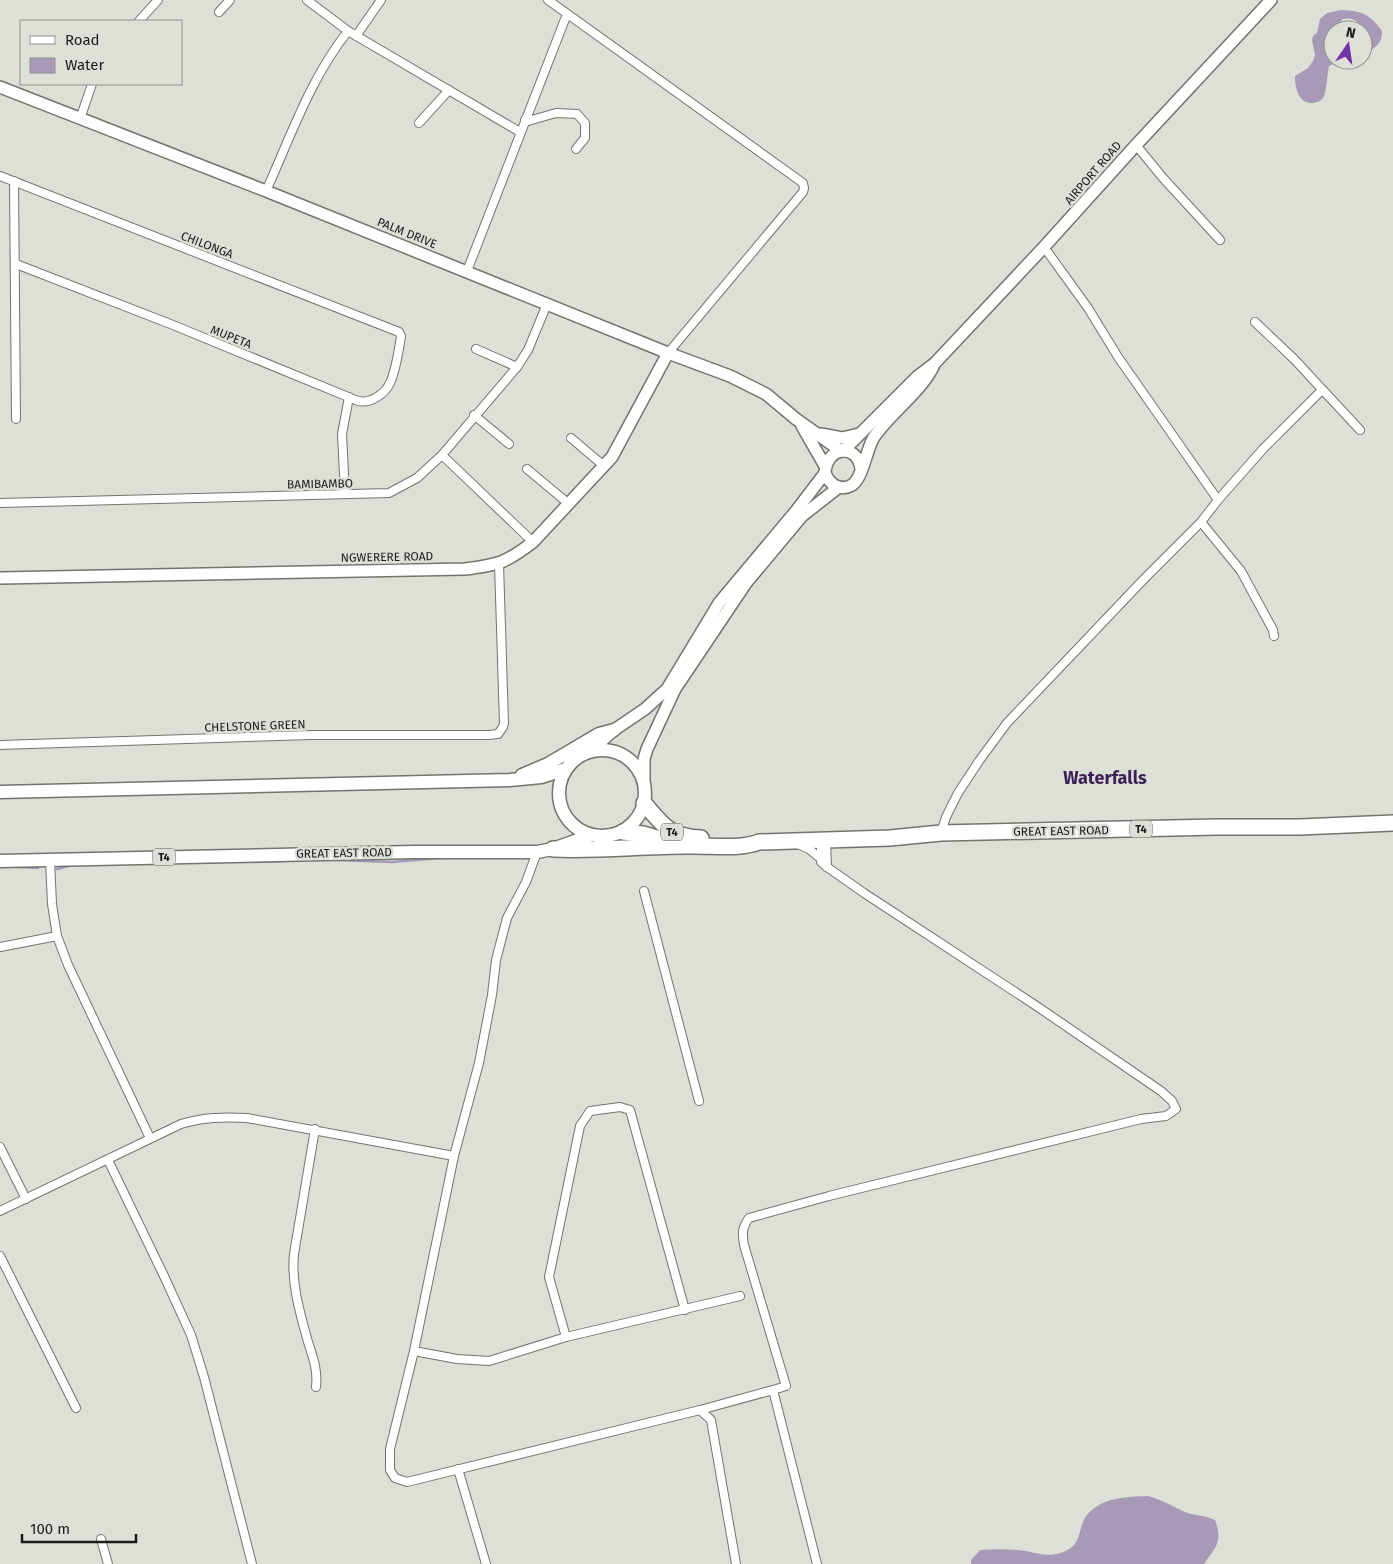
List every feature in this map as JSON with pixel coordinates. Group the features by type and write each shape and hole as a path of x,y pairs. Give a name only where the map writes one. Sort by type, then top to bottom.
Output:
{"highway":[{"name":"GREAT EAST ROAD","path":"644,803 664,827 685,836 747,838 759,842"},
{"name":"GREAT EAST ROAD","path":"553,849 609,850 688,846 741,846 759,842 843,840 941,833 1393,824"},
{"name":"GREAT EAST ROAD","path":"623,832 638,833 688,846"}],"main road":[{"path":"510,780 548,764 598,734 614,730"},
{"path":"602,750 616,752 628,758 638,768 644,780 644,803 637,820 623,832 612,836 600,838 589,836 575,828 564,816 559,800 560,784 566,768 572,761 588,752 602,750"},
{"path":"0,792 510,780 541,777 566,768"},
{"name":"T4","path":"553,849 589,836"},
{"name":"GREAT EAST ROAD","path":"0,861 414,852 537,852 553,849"}],"street":[{"path":"140,20 158,0"},
{"path":"219,12 230,0"},
{"path":"307,0 356,36 520,132"},
{"path":"356,36 381,0"},
{"path":"548,0 803,183 803,192 668,353"},
{"name":"AIRPORT ROAD","path":"842,451 918,376 935,363 1044,248 1136,145 1271,0"},
{"path":"467,272 567,14"},
{"path":"266,192 309,92 348,31"},
{"path":"80,119 92,85"},
{"name":"PALM DRIVE","path":"0,87 730,376 766,394 796,419 842,451"},
{"path":"419,123 449,90"},
{"path":"525,120 528,121 556,113 577,114 585,123 585,138 576,148"},
{"path":"1136,145 1163,178 1220,240"},
{"name":"CHILONGA","path":"0,176 399,332 401,340"},
{"path":"14,181 16,418"},
{"path":"1044,248 1218,500"},
{"name":"MUPETA","path":"16,264 364,402 370,401 389,385 401,340"},
{"name":"BAMIBAMBO","path":"0,503 389,493 417,478 442,454 518,367 547,304"},
{"path":"1255,322 1294,359 1360,430"},
{"path":"476,349 518,367"},
{"name":"NGWERERE ROAD","path":"0,578 465,569 499,564 519,553 533,542 604,466 618,447 668,353"},
{"name":"AIRPORT ROAD","path":"861,469 874,439 924,382 935,363"},
{"path":"941,833 946,817 958,793 979,760 1007,723 1201,522 1263,449 1322,390"},
{"path":"345,494 342,434 349,397"},
{"path":"474,416 509,444"},
{"name":"PALM DRIVE","path":"796,419 812,442 825,469"},
{"name":"PALM DRIVE","path":"808,428 824,436 842,438 860,434"},
{"path":"571,438 604,466"},
{"path":"588,752 614,730 645,709 667,689 719,603 796,511 825,469 832,455 842,451 851,453 857,458 861,469 858,478 853,484 847,487 839,487 832,484 825,469"},
{"path":"442,454 533,542"},
{"path":"528,470 569,504"},
{"path":"644,780 644,759 647,749 675,689 746,583 802,516 839,487"},
{"path":"1201,522 1241,571 1273,630 1274,636"},
{"name":"CHELSTONE GREEN","path":"0,745 312,735 496,735 504,728 499,564"},
{"path":"824,840 824,861"},
{"path":"824,861 832,849 843,840"},
{"path":"537,852 526,882 507,918 496,960 492,995 479,1063 454,1156 414,1351 390,1449 390,1470 395,1478 407,1482 700,1410 786,1386 744,1245 743,1225 749,1218 838,1193 1141,1120 1166,1116 1176,1109 1172,1101 1153,1086 1035,1005 864,893 809,849 793,841"},
{"path":"50,860 52,904 57,936 68,966 150,1138"},
{"path":"644,891 699,1101"},
{"path":"0,947 57,936"},
{"path":"566,1337 549,1277 580,1126 590,1111 620,1107 630,1110 684,1310"},
{"path":"0,1211 181,1124 215,1117 247,1118 315,1129 454,1156"},
{"path":"315,1129 294,1254 293,1272 300,1313 318,1375 316,1387"},
{"path":"0,1147 26,1199"},
{"path":"108,1160 168,1283 191,1335 204,1377 252,1564"},
{"path":"0,1256 76,1408"},
{"path":"414,1351 457,1360 489,1361 566,1337 740,1296"},
{"path":"773,1390 817,1564"},
{"path":"700,1410 711,1420 736,1564"},
{"path":"458,1469 486,1564"},
{"path":"101,1539 108,1564"}],"water":[{"path":"1341,10 1355,11 1365,14 1372,20 1323,20 1323,70 1328,70 1325,92 1321,100 1308,103 1298,94 1295,76 1308,68 1313,61 1315,55 1313,36 1317,33 1320,19 1327,13"},
{"path":"1373,21 1382,31 1381,40 1374,48"},
{"path":"1148,1496 1185,1512 1215,1520 1218,1534 1217,1544 1204,1564 971,1564 971,1560 980,1550 1018,1550 1050,1555 1068,1550 1076,1542 1087,1515 1093,1509 1115,1499"}],"waterway":[{"path":"335,860 392,862 440,858"},
{"path":"253,862 312,860"},
{"path":"57,869 72,865"},
{"path":"17,867 38,868"}],"district":[{"name":"Waterfalls","path":"1105,778"}]}
